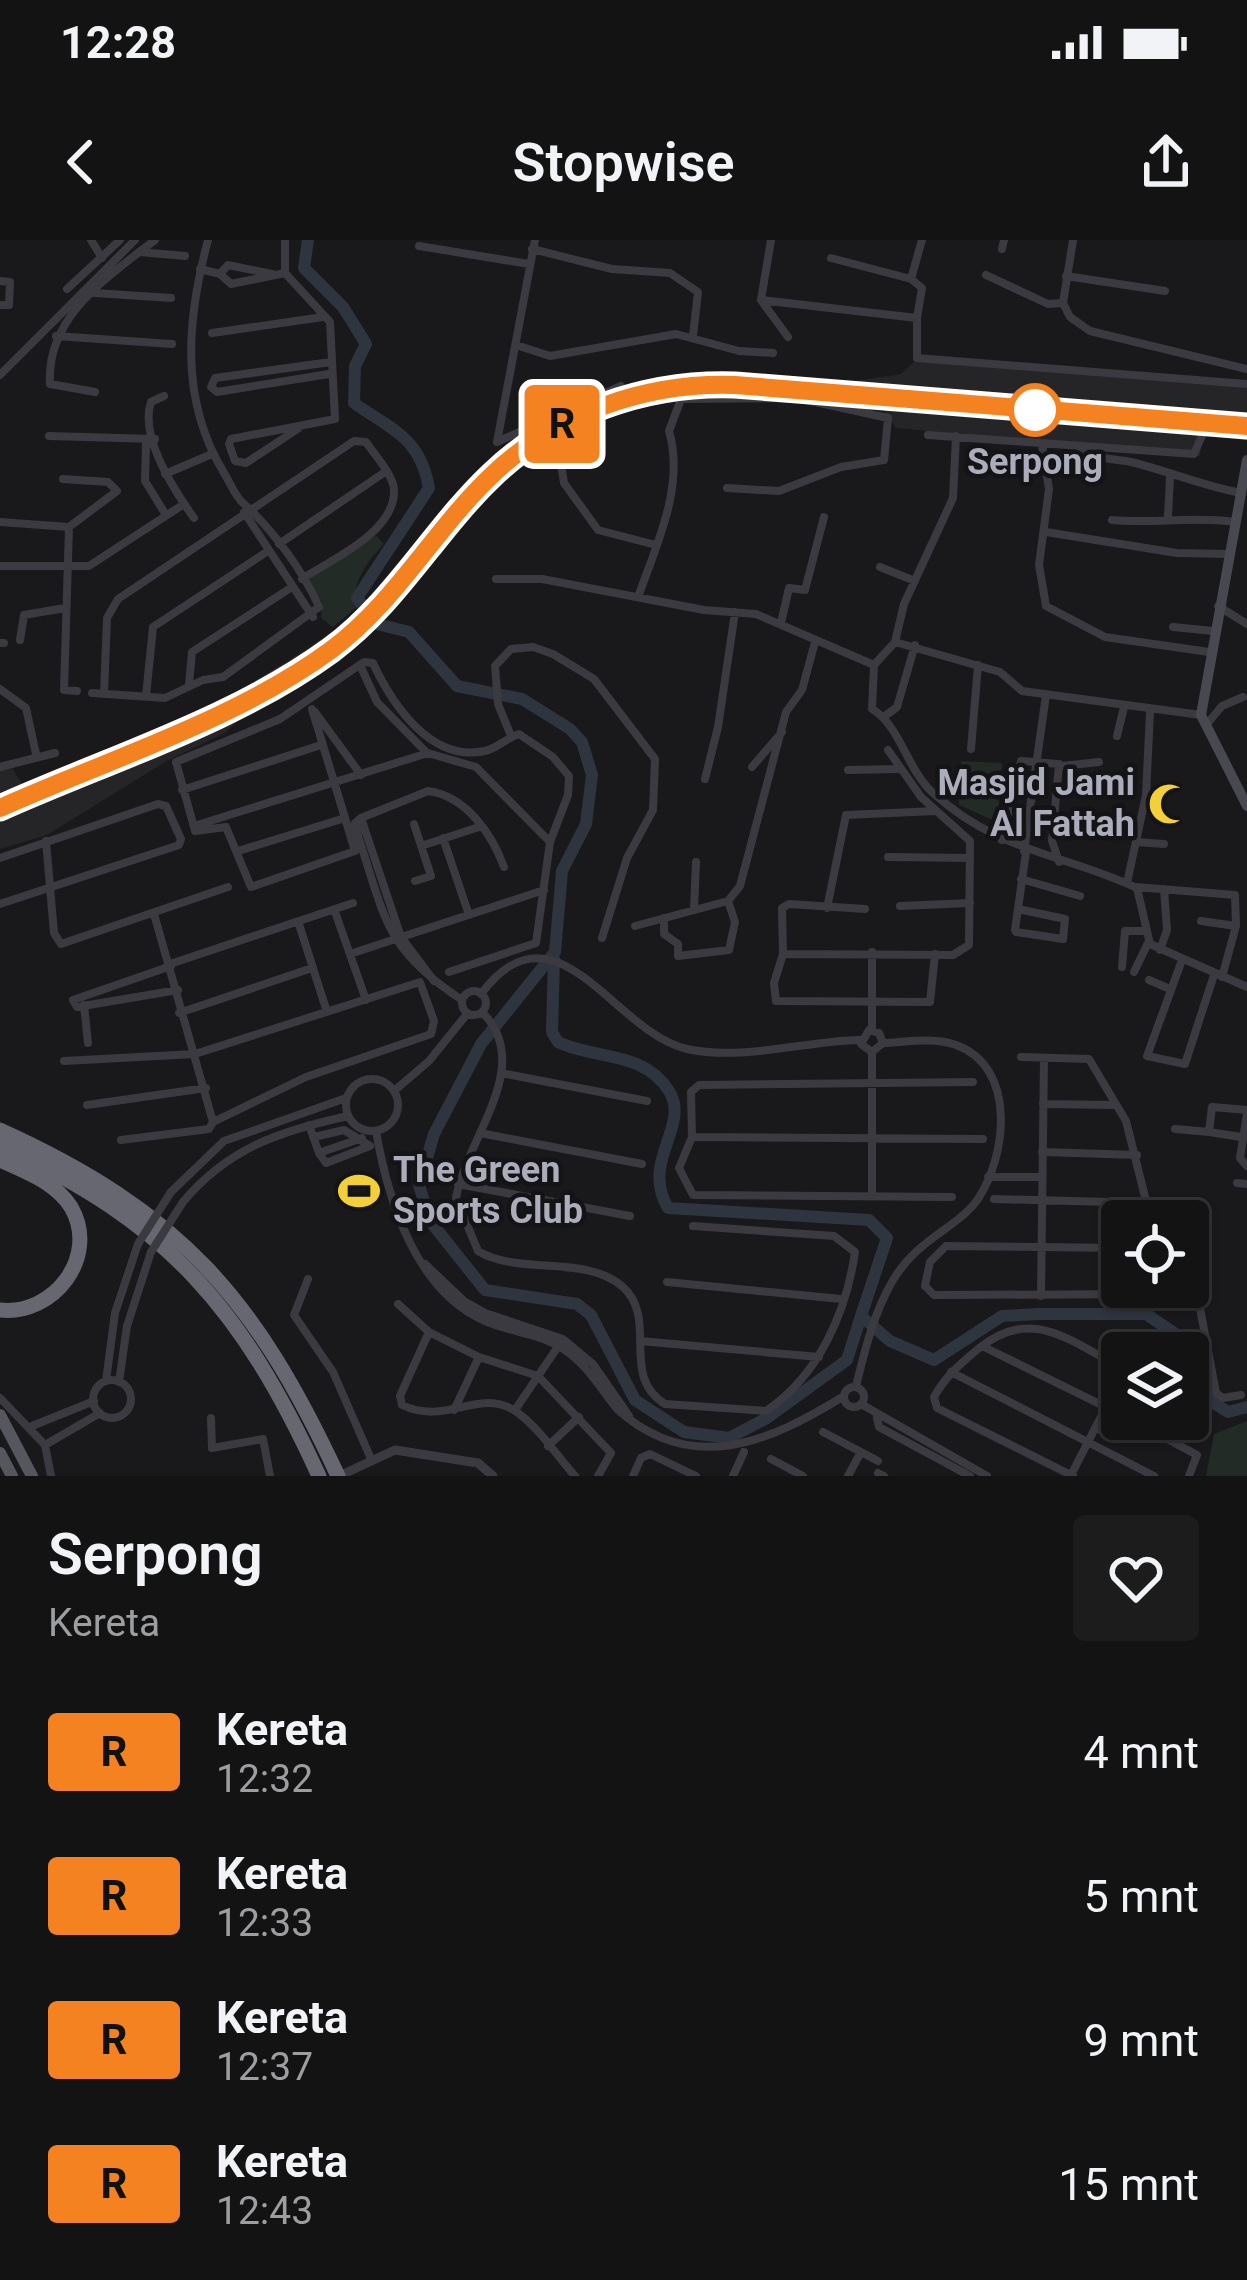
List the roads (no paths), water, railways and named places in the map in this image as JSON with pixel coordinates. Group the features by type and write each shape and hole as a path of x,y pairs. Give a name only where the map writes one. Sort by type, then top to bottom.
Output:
{"highway":[{"path":"0,1130 132,1202 220,1277 261,1330 338,1476"},
{"path":"0,1146 124,1214 163,1242 207,1287 248,1340 320,1476"},
{"path":"0,1160 60,1193 77,1222 80,1239 77,1258 59,1290 28,1310 0,1310"}],"main road":[{"path":"1247,460 1209,652 1203,720 1247,806"},
{"path":"0,1415 32,1476"},
{"path":"0,1453 12,1476"}],"street":[{"path":"92,240 103,257"},
{"path":"67,289 120,240"},
{"path":"0,375 135,240"},
{"path":"95,392 50,384 56,336 93,292 155,240"},
{"path":"208,240 190,324 190,367 212,454 313,617"},
{"path":"280,274 285,240"},
{"path":"772,240 761,300 788,337"},
{"path":"911,279 922,240"},
{"path":"1073,240 1063,303 1070,317 1090,331 1247,369"},
{"path":"621,386 499,442 533,244 612,269 670,273 698,292 693,336"},
{"path":"419,246 529,264"},
{"path":"139,252 185,256"},
{"path":"831,259 911,279 922,288 917,318 919,359 1247,384"},
{"path":"220,274 235,265 280,274 325,317 334,335 329,374 335,419 231,439 229,444 236,461 246,464 299,428"},
{"path":"200,269 220,274 231,284 280,274"},
{"path":"986,275 1049,304 1063,303"},
{"path":"1066,276 1165,291"},
{"path":"0,280 10,282 9,305 0,305"},
{"path":"93,292 171,298"},
{"path":"761,300 917,318"},
{"path":"212,333 325,317"},
{"path":"516,345 550,356 660,334 693,336 739,351 773,353"},
{"path":"56,336 172,344"},
{"path":"329,374 217,392 211,387 215,379 331,362"},
{"path":"164,396 148,408 145,482 166,515"},
{"path":"638,597 677,459 669,431 681,399 797,398 882,412 889,418 884,460 841,467 779,491 727,488"},
{"path":"928,434 1194,454 1204,431 1247,436"},
{"path":"49,436 150,441"},
{"path":"956,436 953,498 895,626 895,642 874,664 869,703 885,716 923,783 1002,840 1132,885 1235,895 1236,926 1185,1064 1145,1052 1182,960"},
{"path":"556,438 564,483 598,530 656,544"},
{"path":"254,509 319,604 313,617 230,675 189,685 172,697 98,694 111,606 244,510 254,509 357,440 366,442 394,489 378,527 302,579"},
{"path":"150,441 164,474 194,518"},
{"path":"1042,445 1046,532 1040,565 1046,607 1108,638 1209,652"},
{"path":"1075,448 1088,456 1128,461 1170,478 1241,493"},
{"path":"164,474 212,454"},
{"path":"279,544 385,472"},
{"path":"1168,516 1170,478"},
{"path":"0,522 70,526 116,495 117,486 62,479"},
{"path":"0,566 89,566 184,504"},
{"path":"1112,520 1142,522 1168,516 1235,522"},
{"path":"781,623 789,588 805,590 824,517"},
{"path":"70,526 64,690 77,692"},
{"path":"1046,532 1156,551 1228,554"},
{"path":"146,696 153,627 268,551"},
{"path":"880,567 915,581"},
{"path":"496,579 542,579 734,612 781,623 815,642 874,664"},
{"path":"189,685 192,652 292,586"},
{"path":"1217,606 1247,625"},
{"path":"20,640 29,611 65,608"},
{"path":"705,779 734,612"},
{"path":"1173,627 1213,631"},
{"path":"635,926 728,902 743,878 783,731 815,642"},
{"path":"895,642 1005,675 1020,690 1150,712 1203,720 1243,697"},
{"path":"885,716 897,707 915,645"},
{"path":"511,736 498,704 495,666 511,649 532,647 553,654 606,691 655,759 652,810 627,858 602,938"},
{"path":"310,705 354,847 351,855 256,886 246,881 226,827 202,833 194,826 178,760 310,705 360,665 373,663 400,710 417,729 448,747 482,752 511,736 537,743 569,776 568,795 550,842 536,943 539,960"},
{"path":"360,665 391,720 428,753 476,767 550,842"},
{"path":"971,749 978,665"},
{"path":"0,689 23,704 36,754"},
{"path":"1018,908 1065,919 1061,940 1016,932 1018,908 1021,879 1035,760 1046,695"},
{"path":"310,705 361,775"},
{"path":"1118,736 1124,707"},
{"path":"1150,712 1146,795 1132,885 1152,942"},
{"path":"752,767 783,731"},
{"path":"182,790 321,745"},
{"path":"783,954 958,955 969,945 967,836 899,770 888,750"},
{"path":"0,766 55,753"},
{"path":"194,826 428,753"},
{"path":"1002,840 1020,762 1062,766 1099,762"},
{"path":"1059,862 1052,841 1062,766"},
{"path":"848,770 899,770"},
{"path":"467,1014 462,1000 412,965 397,939 356,823 428,791 453,800 482,826 504,867"},
{"path":"0,858 158,804 166,806 182,838 179,845 0,904"},
{"path":"827,908 847,815 938,811"},
{"path":"238,851 345,818"},
{"path":"414,824 431,876 415,881"},
{"path":"421,846 482,826"},
{"path":"443,838 469,915"},
{"path":"46,842 54,933 61,944 228,887"},
{"path":"1136,842 1164,844"},
{"path":"887,857 970,858"},
{"path":"694,909 696,862"},
{"path":"1021,879 1080,896"},
{"path":"1134,972 1152,942 1167,930 1164,889"},
{"path":"350,954 544,890"},
{"path":"664,918 664,934 678,944 678,956 729,950 735,922 728,902"},
{"path":"178,991 75,1006 73,999 353,903"},
{"path":"900,906 971,903"},
{"path":"865,909 782,908 783,954 774,983 780,1003 933,1001 935,954"},
{"path":"334,909 365,1000"},
{"path":"154,914 213,1122"},
{"path":"1039,936 1044,914"},
{"path":"298,921 327,1012"},
{"path":"1202,921 1236,926"},
{"path":"1122,967 1125,931 1247,987"},
{"path":"449,972 536,943"},
{"path":"872,952 872,1030 883,1042"},
{"path":"693,1226 841,1238 855,1258 819,1357 804,1379 766,1411 665,1404 640,1369 634,1301 614,1281 481,1253 458,1210 458,1184 506,1058 495,1025 482,1012 481,994 502,972 539,960 581,971 665,1043 714,1052 860,1040 872,1030"},
{"path":"179,1013 313,968"},
{"path":"1150,980 1170,988"},
{"path":"64,1061 195,1054 420,982 434,1031 306,1078 201,1131 121,1140"},
{"path":"462,1000 470,992 481,994"},
{"path":"84,1005 88,1042"},
{"path":"394,1091 429,1060 467,1014 482,1012"},
{"path":"860,1040 872,1052 872,1195"},
{"path":"376,1131 392,1195 434,1285 464,1310 561,1342 621,1414 650,1435 682,1449 744,1452 856,1386 876,1310 919,1245 969,1209 988,1177 1002,1116 994,1081 982,1061 947,1042 883,1042 872,1052"},
{"path":"1022,1058 1088,1058 1137,1155 1145,1200"},
{"path":"1041,1296 1043,1058"},
{"path":"501,1073 647,1101"},
{"path":"106,1381 115,1312 138,1244 172,1192 224,1141 346,1098 364,1080 381,1080 394,1091 396,1116 376,1131 359,1129 347,1116 346,1098"},
{"path":"952,1197 694,1195 679,1168 692,1138 692,1092 699,1085 872,1087 973,1082"},
{"path":"87,1105 206,1088"},
{"path":"1042,1104 1116,1106"},
{"path":"1209,1132 1215,1104 1247,1112 1240,1158 1247,1166"},
{"path":"119,1382 127,1326 151,1252 183,1202 226,1158 248,1144 347,1116"},
{"path":"309,1125 319,1153 362,1138 344,1130 314,1137"},
{"path":"1175,1129 1244,1134"},
{"path":"480,1133 642,1164"},
{"path":"692,1138 982,1139"},
{"path":"1042,1152 1137,1155"},
{"path":"988,1177 1042,1177"},
{"path":"458,1184 630,1216"},
{"path":"994,1199 1101,1202"},
{"path":"1101,1248 943,1247 925,1281 934,1295 1101,1292"},
{"path":"308,1279 294,1315 333,1372 373,1462"},
{"path":"667,1282 841,1299"},
{"path":"398,1304 430,1332 479,1357 538,1376 611,1453 598,1476"},
{"path":"1200,1308 1216,1393 1223,1398 1241,1395"},
{"path":"1101,1361 1033,1325 1006,1330 951,1372 934,1397 935,1406 1074,1476 1101,1423"},
{"path":"430,1332 399,1400 423,1415 480,1402 514,1410 575,1476"},
{"path":"640,1341 819,1357"},
{"path":"514,1410 561,1342"},
{"path":"982,1346 1101,1404"},
{"path":"454,1411 479,1357"},
{"path":"951,1372 1154,1476"},
{"path":"106,1381 119,1382 131,1395 128,1408 112,1418 100,1413 94,1401 96,1389 106,1381"},
{"path":"856,1386 864,1394 861,1404"},
{"path":"844,1396 849,1406 861,1404"},
{"path":"0,1398 18,1420 32,1426 45,1445 51,1476"},
{"path":"32,1426 94,1401"},
{"path":"861,1404 877,1418 987,1476"},
{"path":"45,1445 100,1413"},
{"path":"548,1446 579,1417"},
{"path":"211,1418 210,1447 263,1439 270,1476"},
{"path":"877,1418 879,1426 970,1476"},
{"path":"823,1432 878,1461"},
{"path":"1169,1440 1195,1454 1189,1476"},
{"path":"338,1476 396,1450 478,1462 493,1476"},
{"path":"733,1476 744,1452"},
{"path":"848,1476 861,1452"},
{"path":"633,1476 641,1458 650,1454 696,1476"},
{"path":"771,1459 803,1476"},
{"path":"1046,1476 1052,1465"}],"waterway":[{"path":"308,240 304,268 343,307 366,344 355,366 354,403 411,445 429,488 357,598 377,624 409,632 457,686 522,699 570,729 582,742 592,775 586,824 562,871 555,952 481,1044 434,1134 419,1185 430,1221 485,1290 577,1304 591,1315 635,1400 684,1432 729,1438 767,1418 847,1360 861,1316 890,1341 934,1360 1002,1316 1146,1314 1173,1332"},
{"path":"554,959 552,1032 558,1042 632,1062 669,1091 674,1117 659,1175 668,1208 869,1220 887,1238 861,1316"},
{"path":"1209,1400 1228,1412 1247,1407"}],"railway":[{"path":"0,805 206,716 285,672 366,608 505,452 586,406 647,388 707,379 1022,404"},
{"path":"1046,410 1247,426"}],"train":[{"name":"R","path":"0,808 195,723 314,662 378,609 491,476 517,453 550,430 622,399 684,386 735,385 1247,426"}],"place":[{"name":"Serpong","path":"1035,410"},
{"name":"Masjid Jami Al Fattah","path":"1169,804"},
{"name":"The Green Sports Club","path":"359,1191"}]}
